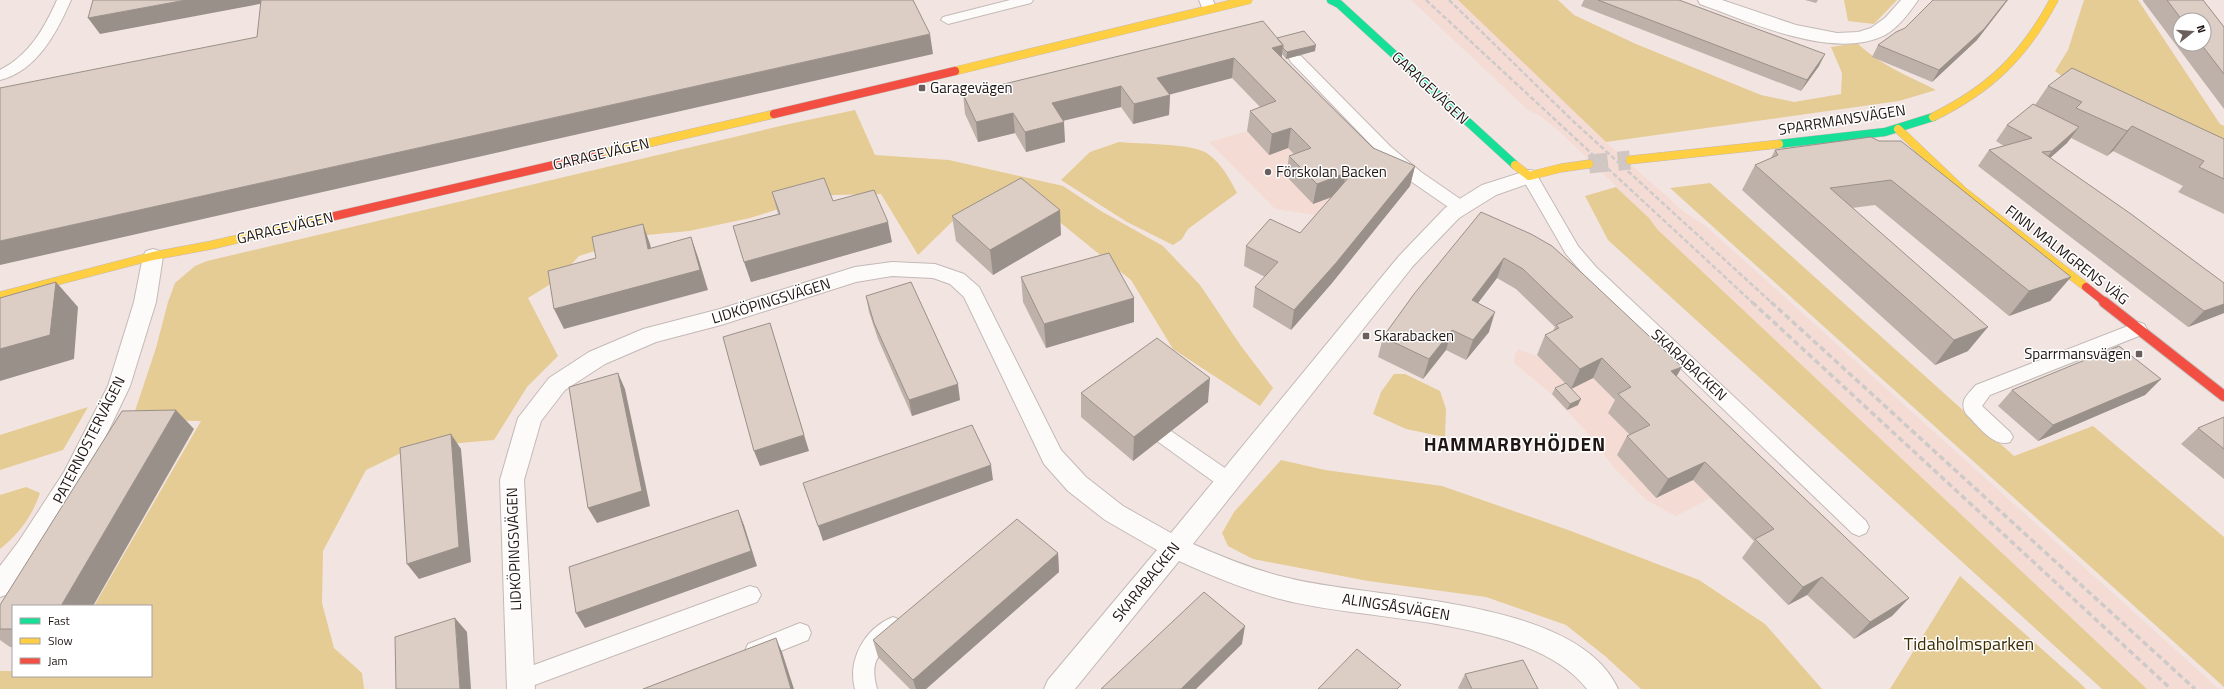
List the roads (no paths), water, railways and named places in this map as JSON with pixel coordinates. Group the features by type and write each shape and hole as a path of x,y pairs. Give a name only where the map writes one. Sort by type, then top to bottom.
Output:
{"street":[{"name":"GARAGEVÄGEN","path":"0,296 153,256 212,245 1034,53 1208,4 1248,0"},
{"name":"GARAGEVÄGEN","path":"1331,0 1339,4 1498,150 1530,176"},
{"path":"1706,0 1788,29 1835,38 1866,35 1879,32 1910,0"},
{"name":"SPARRMANSVÄGEN","path":"1630,160 1833,138 1898,129 1937,116 2000,76 2037,34 2054,0"},
{"name":"FINN MALMGRENS VÄG","path":"1898,129 1963,191 2224,396"},
{"path":"1530,176 1560,168 1589,164"},
{"name":"SKARABACKEN","path":"1058,689 1406,261 1452,213 1489,190 1530,176"},
{"name":"PATERNOSTERVÄGEN","path":"0,586 28,549 73,479 119,386 145,302 153,256"},
{"name":"LIDKÖPINGSVÄGEN","path":"521,684 512,480 530,418 557,384 597,358 651,335 721,317 856,275 892,269 935,271 957,279 972,292 1052,457 1077,484 1114,513 1174,547"},
{"name":"ALINGSÅSVÄGEN","path":"1174,547 1218,567 1284,589 1487,622 1525,634 1564,652 1588,669 1604,689"}],"lane":[{"path":"0,76 22,64 41,44 53,27 64,0"},
{"path":"948,20 1026,0"},
{"path":"1296,59 1386,151 1415,176 1460,208"},
{"name":"SKARABACKEN","path":"1530,176 1572,250 1590,271 1859,527"},
{"path":"2003,436 1973,409 1972,402 1983,390 2138,329"},
{"path":"1164,436 1228,481"},
{"path":"521,684 750,595"},
{"path":"866,689 861,676 870,648 908,613"},
{"path":"736,659 800,633"}],"tunnel":[{"path":"1589,164 1630,160"}],"railway":[{"path":"1426,0 1753,303"},
{"path":"1449,0 1573,121 1772,303"},
{"path":"1752,302 2171,689"},
{"path":"1771,302 2195,689"}],"place":[{"name":"Garagevägen","path":"922,88"},
{"name":"Förskolan Backen","path":"1268,172"},
{"name":"Skarabacken","path":"1366,336"},
{"name":"Sparrmansvägen","path":"2139,354"}],"district":[{"name":"HAMMARBYHÖJDEN","path":"1515,444"}],"park label":[{"name":"Tidaholmsparken","path":"1969,644"}]}
